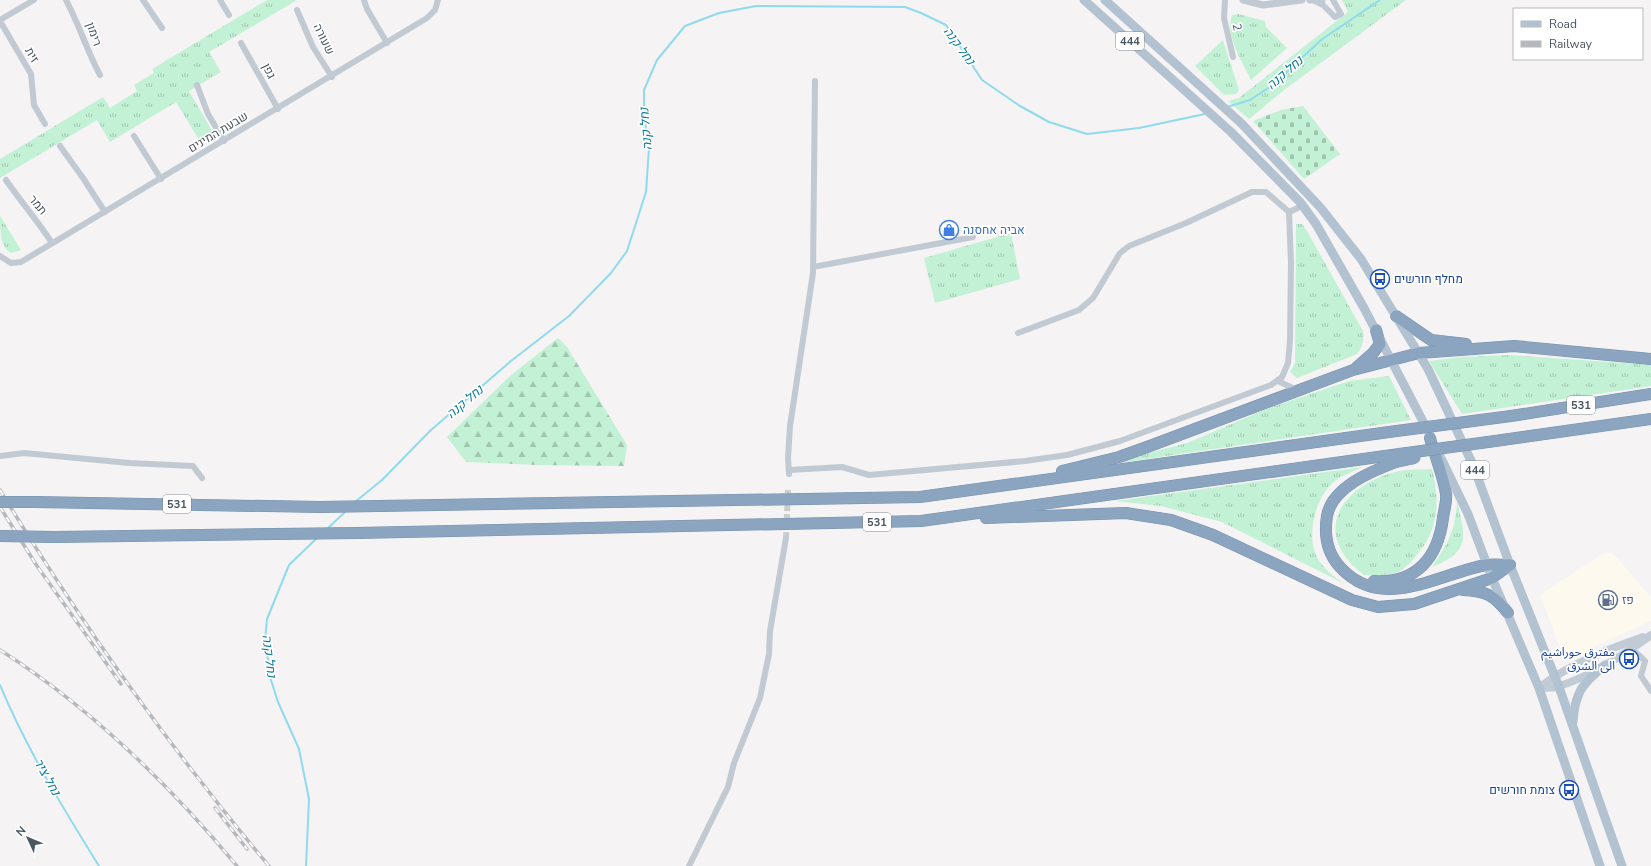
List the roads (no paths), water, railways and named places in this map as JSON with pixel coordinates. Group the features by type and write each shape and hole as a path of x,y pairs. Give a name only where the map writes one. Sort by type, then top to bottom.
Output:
{"highway":[{"path":"1396,316 1431,340 1451,343 1514,346 1651,359"},
{"path":"1353,370 1374,353 1380,344 1376,330"},
{"path":"920,497 1048,474 1119,457 1297,390 1353,370 1392,359 1419,353 1514,346"},
{"name":"531","path":"0,502 383,507 920,497 1511,416 1651,394"},
{"name":"531","path":"0,536 54,537 357,533 921,521 1394,458 1488,442 1651,419"},
{"path":"1346,573 1370,581 1392,582 1405,578 1414,572 1434,553 1442,530 1446,495 1430,438"},
{"path":"1394,458 1360,477 1335,500 1328,512 1325,527 1327,544 1335,561 1346,573 1359,583 1372,588 1390,589 1406,588 1487,565 1510,565"},
{"path":"921,521 1126,513 1171,520 1195,528 1326,589 1365,605 1384,607 1414,604 1492,578 1510,565"},
{"path":"1454,590 1476,591 1487,594 1497,599 1508,613"}],"main road":[{"name":"444","path":"1084,0 1231,132 1281,182 1316,224 1392,359 1468,514 1492,578 1539,688 1600,866"},
{"name":"444","path":"1105,0 1185,70 1241,123 1320,207 1361,259 1419,353 1473,465 1510,565 1559,687 1622,866"},
{"path":"1539,688 1554,676 1629,646 1651,635"},
{"path":"1573,726 1575,699 1588,679 1629,646"},
{"path":"1539,688 1559,687 1605,665"}],"street":[{"path":"0,20 34,0"},
{"name":"רימון","path":"66,0 77,20 91,58 100,75"},
{"path":"143,0 162,28"},
{"path":"220,0 229,15"},
{"path":"364,0 367,10 387,43"},
{"name":"שבעת המינים","path":"0,256 11,263 16,263 52,243 332,77 427,18 435,10 438,0"},
{"name":"2","path":"1225,0 1224,18 1233,57"},
{"path":"1243,0 1263,5 1314,0 1323,5 1336,17 1341,14 1333,0"},
{"name":"שעורה","path":"297,10 313,47 332,77"},
{"name":"זית","path":"0,20 31,74 34,105 45,124"},
{"name":"גפן","path":"241,43 278,109"},
{"path":"816,81 813,160 813,267 790,426 788,458 789,472 842,467 869,475 1018,462 1067,455 1120,441 1271,385 1282,377 1288,363 1292,263 1289,212 1266,192 1252,192 1186,223 1129,246 1120,253 1092,298 1085,306 1079,310 1018,333"},
{"path":"197,85 208,114 224,141"},
{"path":"134,136 160,179"},
{"path":"60,146 105,212"},
{"name":"תמר","path":"6,180 18,198 35,217 52,243"},
{"path":"1289,212 1302,206"},
{"path":"813,267 973,237"},
{"path":"1278,381 1297,390"},
{"path":"0,456 24,453 129,463 193,466 202,478"},
{"path":"689,866 728,787 734,763 760,698 769,654 770,631 786,538"},
{"path":"1629,646 1646,661 1641,676 1651,691"}],"waterway":[{"name":"נחל קנה","path":"1227,107 1250,100 1273,85 1321,40 1380,0"},
{"name":"נחל קנה","path":"355,502 382,480 431,430 511,361 569,316 611,273 627,251 646,192 649,148 644,116 644,90 657,60 685,26 719,13 756,6 905,7 946,25 982,80 1020,106 1049,122 1087,134 1139,128 1205,114"},
{"name":"נחל קנה","path":"326,530 346,511"},
{"name":"נחל קנה","path":"306,866 309,799 299,749 278,702 271,680 265,640 267,619 289,565 317,538"},
{"name":"נחל ציר","path":"0,685 33,755 99,866"}],"tunnel":[{"path":"786,538 788,490"}],"railway":[{"path":"0,490 62,588 127,683 196,776 269,866"},
{"path":"0,507 37,566 121,684"},
{"path":"0,650 66,697 127,749 184,805 237,866"},
{"path":"215,808 247,849"}],"place":[{"name":"אביה אחסנה","path":"949,230"},
{"name":"מחלף חורשים","path":"1380,279"},
{"name":"פז","path":"1608,600"},
{"name":"مفترق حوراشيم الى الشرق","path":"1629,659"},
{"name":"צומת חורשים","path":"1569,790"}]}
